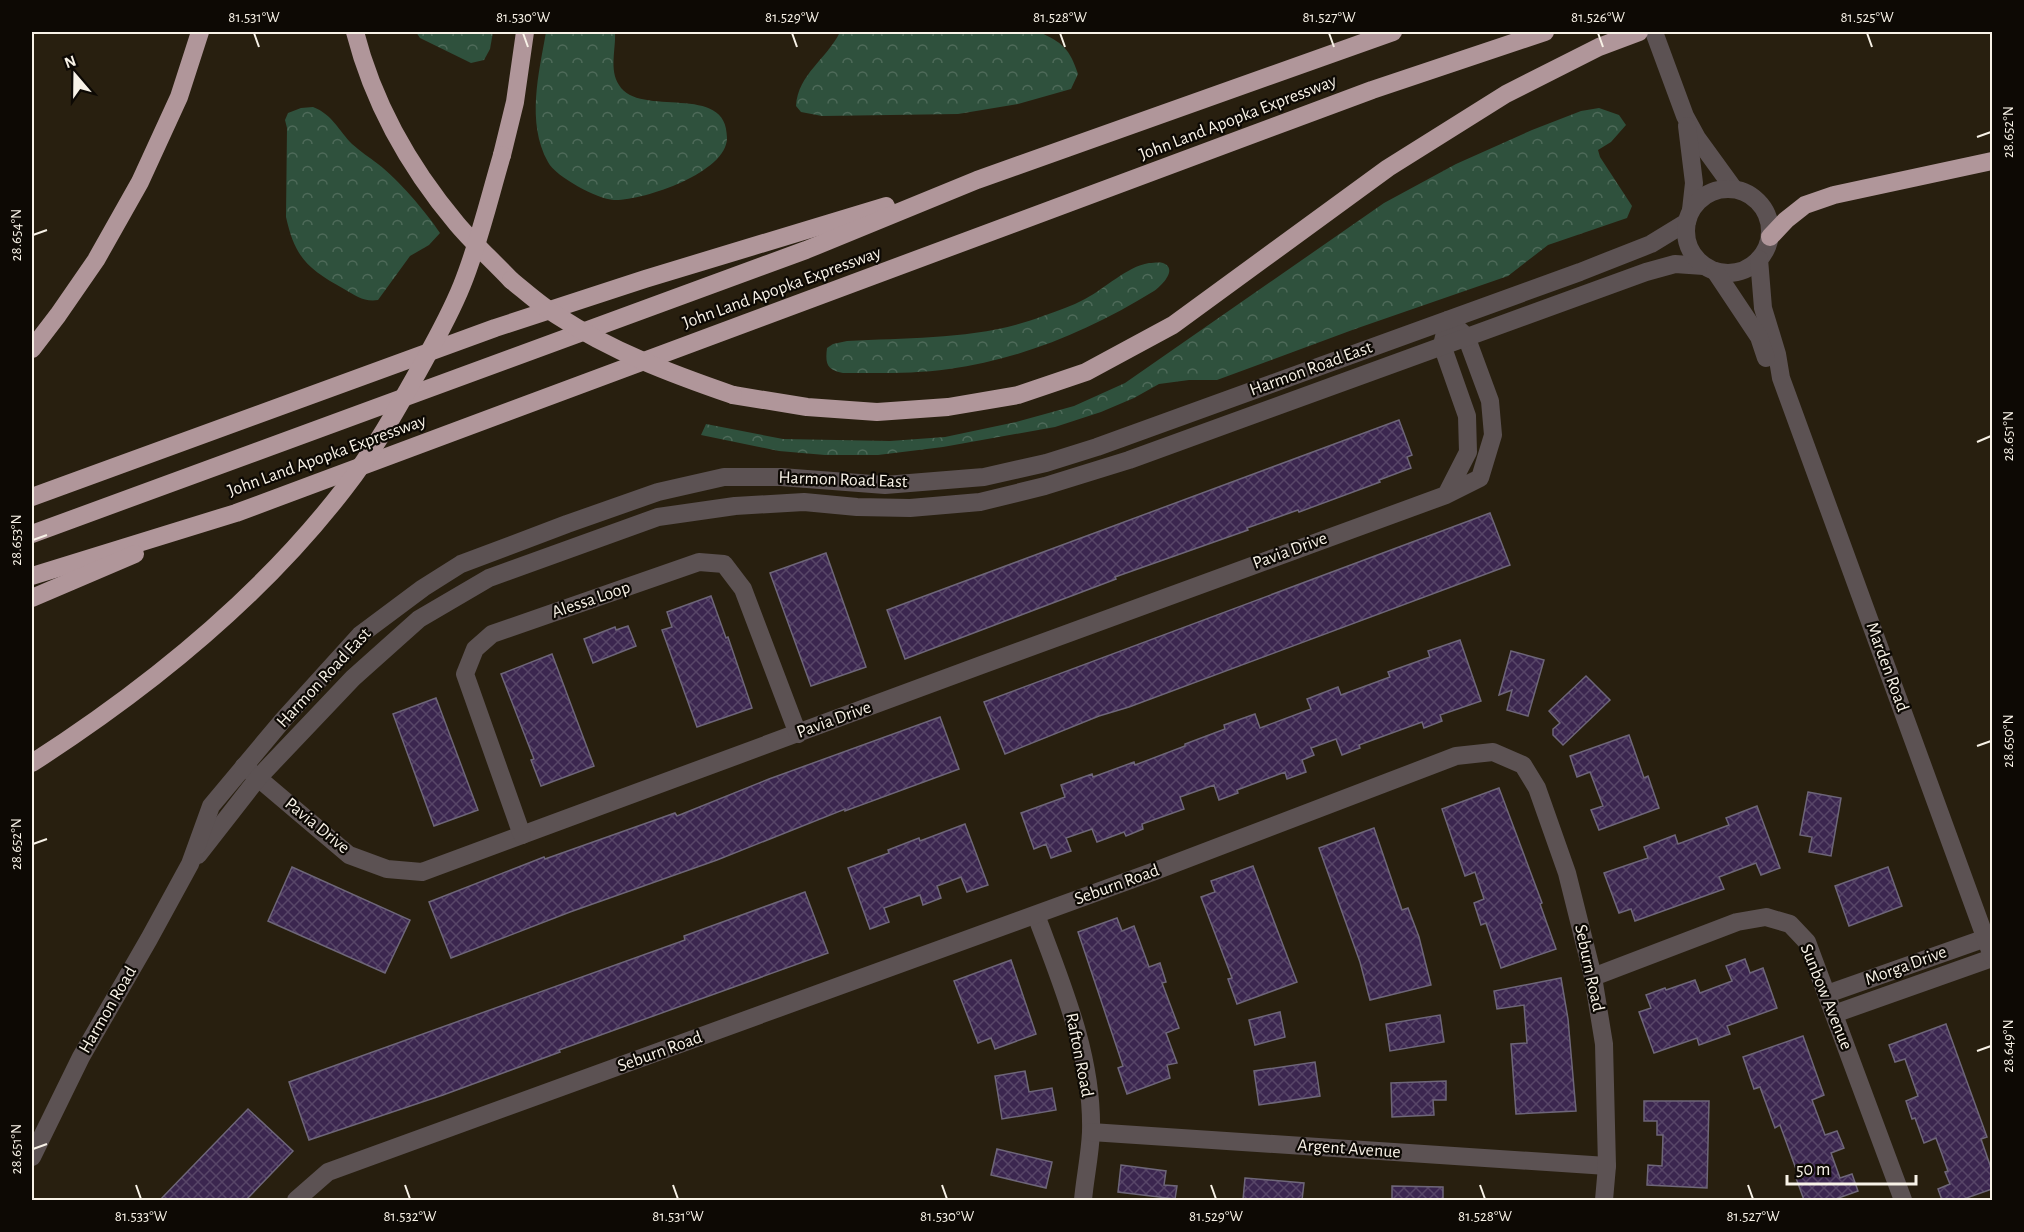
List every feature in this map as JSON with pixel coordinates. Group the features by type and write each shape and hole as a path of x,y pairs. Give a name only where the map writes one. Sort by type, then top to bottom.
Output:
{"highway":[{"path":"32,349 96,260 140,182 179,97 200,32"},
{"path":"355,32 383,112 419,173 457,224 511,280 557,316 619,351 671,373 733,395 807,406 877,412 948,407 1018,395 1086,372 1173,325 1388,168 1506,94 1599,46 1639,32"},
{"path":"32,763 110,711 267,578 344,489 398,410 441,331 469,263 502,155 514,102 525,32"},
{"name":"John Land Apopka Expressway","path":"32,534 806,250 977,180 1394,32"},
{"name":"John Land Apopka Expressway","path":"32,576 236,513 1372,90 1545,32"},
{"path":"1770,237 1805,204 1834,195 1992,161"},
{"path":"32,497 505,325 712,258 977,180"},
{"path":"32,598 236,513"}],"street":[{"path":"1654,32 1685,116 1697,138 1734,189"},
{"path":"1685,116 1694,183 1686,234 1688,247 1695,257 1710,269 1727,273 1739,272 1750,267 1766,249 1770,237 1770,224 1761,206 1747,193 1734,189 1721,189 1709,193 1699,200 1689,216"},
{"name":"Harmon Road East","path":"228,818 251,772 360,635 423,588 461,564 658,492 724,477 781,477 885,485 984,477 1046,463 1097,447 1448,320 1651,244 1689,216"},
{"name":"Marden Road","path":"1759,259 1763,308 1777,354 1781,378 1990,946"},
{"name":"Harmon Road East","path":"211,806 419,619 489,578 658,517 735,506 804,502 857,507 910,508 980,502 1034,489 1129,460 1646,272 1675,264 1710,269"},
{"name":"Marden Road","path":"1710,269 1759,337 1769,365 1781,378"},
{"path":"1446,495 1468,452 1467,416 1442,345 1448,320"},
{"name":"Pavia Drive","path":"251,772 349,855 387,869 422,872 1186,588 1446,495 1480,478 1493,435 1490,401 1466,336 1448,320"},
{"name":"Alessa Loop","path":"522,835 465,674 475,649 492,634 699,562 724,564 743,588 798,734"},
{"name":"Seburn Road","path":"296,1200 328,1172 1155,872 1456,756 1493,752 1523,765 1537,788 1567,873 1593,977 1604,1044 1607,1166 1604,1200"},
{"name":"Harmon Road","path":"32,1157 81,1057 190,864 211,806"},
{"name":"Harmon Road","path":"190,864 228,818"},
{"name":"Rafton Road","path":"1036,915 1073,1015 1087,1081 1091,1132 1083,1200"},
{"name":"Sunbow Avenue","path":"1593,977 1737,922 1766,917 1790,924 1807,942 1903,1200"},
{"name":"Morga Drive","path":"1827,994 1990,946"},
{"name":"Morga Drive","path":"1834,1014 1990,946"},
{"name":"Argent Avenue","path":"1091,1132 1607,1166"}],"green space":[{"path":"416,32 493,32 490,49 484,60 471,63 420,38"},
{"path":"546,32 615,32 614,73 619,85 629,95 644,100 699,105 713,110 723,121 727,138 723,151 713,163 681,182 643,196 627,199 607,199 559,174 548,162 537,131 536,97"},
{"path":"840,32 1039,32 1064,47 1072,58 1078,74 1071,89 1018,104 958,114 822,116 801,112 796,106 802,85"},
{"path":"313,107 325,114 352,144 394,178 420,206 440,233 429,245 410,256 378,300 356,296 321,275 305,261 294,243 286,217 287,128 285,120 288,113 301,108"},
{"path":"1599,108 1619,115 1626,125 1611,142 1598,150 1600,157 1632,206 1627,218 1548,245 1508,276 1217,380 1189,380 1159,384 1101,412 1055,427 943,447 878,455 825,455 779,451 701,435 706,424 783,439 890,441 945,437 1016,422 1074,406 1125,383 1384,203 1456,164 1532,130 1581,111"},
{"path":"1149,263 1163,263 1169,269 1167,278 1154,291 1081,330 1003,358 949,369 896,373 843,373 830,368 827,362 827,348 847,341 946,336 1019,324 1080,302 1124,273"}],"building":[{"path":"1399,420 1412,455 1407,457 1411,468 1299,512 1298,510 1247,528 1248,530 1115,577 1116,579 905,659 887,610"},
{"path":"1490,513 1510,565 1129,707 1099,716 1005,754 984,702"},
{"path":"826,553 866,667 811,686 770,573"},
{"path":"711,596 726,638 728,637 752,708 697,727 662,630 672,627 667,612"},
{"path":"628,626 636,646 593,663 584,639 615,627 616,630"},
{"path":"1460,640 1481,701 1440,715 1442,721 1424,728 1422,722 1359,745 1360,748 1342,755 1336,739 1311,748 1314,755 1302,760 1306,772 1287,779 1285,772 1237,790 1238,793 1219,800 1214,785 1180,797 1184,809 1142,824 1143,829 1126,836 1124,832 1097,842 1092,829 1066,838 1071,851 1051,858 1046,844 1034,849 1021,813 1065,797 1061,785 1092,774 1093,777 1134,762 1135,765 1225,729 1224,725 1255,714 1260,728 1311,709 1307,699 1338,687 1341,695 1390,677 1388,672 1430,657 1428,651"},
{"path":"1511,651 1544,660 1528,716 1507,710 1512,690 1499,695"},
{"path":"552,654 594,766 541,786 531,760 534,759 501,674"},
{"path":"1586,676 1610,700 1563,745 1553,735 1553,729 1560,723 1549,711"},
{"path":"436,698 478,810 434,826 393,714"},
{"path":"940,717 959,769 845,811 845,809 717,860 570,912 451,958 429,902 544,857 545,859 675,813 677,816 769,779"},
{"path":"1629,735 1644,778 1648,776 1659,808 1599,830 1591,810 1603,806 1590,772 1577,777 1570,756"},
{"path":"1499,788 1542,903 1540,904 1556,949 1501,968 1486,923 1481,925 1474,903 1484,899 1475,872 1465,876 1442,809"},
{"path":"1808,792 1841,798 1831,856 1809,852 1812,837 1800,835"},
{"path":"1757,806 1780,868 1761,875 1756,863 1719,877 1724,889 1635,921 1631,909 1619,913 1604,873 1648,858 1644,847 1675,835 1678,844 1729,825 1726,818"},
{"path":"965,824 988,885 967,892 961,877 937,886 941,898 923,905 920,895 884,908 889,922 870,929 848,868 889,853 888,850 919,838 920,841"},
{"path":"1374,828 1402,910 1408,908 1419,937 1431,985 1370,1000 1360,962 1319,848"},
{"path":"1253,866 1297,982 1237,1004 1228,979 1232,978 1201,897 1215,892 1211,881"},
{"path":"292,867 410,920 385,973 268,921"},
{"path":"1888,867 1902,906 1849,926 1835,886"},
{"path":"805,892 828,953 559,1050 560,1052 443,1095 309,1140 289,1082 685,940 684,936"},
{"path":"1117,918 1122,931 1134,926 1149,967 1160,963 1166,982 1162,983 1179,1028 1166,1033 1177,1063 1167,1065 1170,1078 1127,1094 1118,1068 1123,1066 1078,932"},
{"path":"1745,959 1750,973 1763,968 1777,1008 1727,1026 1730,1034 1699,1045 1697,1038 1654,1053 1639,1012 1651,1008 1646,995 1695,980 1700,993 1732,981 1726,966"},
{"path":"1011,960 1036,1034 995,1049 991,1038 978,1043 954,981"},
{"path":"1561,978 1568,1019 1576,1111 1516,1114 1511,1044 1527,1043 1524,1005 1497,1009 1494,991"},
{"path":"1280,1012 1285,1037 1255,1045 1249,1020"},
{"path":"1440,1015 1444,1042 1390,1051 1386,1024"},
{"path":"1946,1024 1987,1137 1981,1139 1992,1171 1992,1189 1961,1200 1942,1200 1938,1189 1950,1184 1945,1172 1948,1171 1936,1138 1924,1143 1915,1118 1912,1119 1906,1101 1918,1096 1905,1059 1895,1062 1889,1045"},
{"path":"1803,1036 1824,1095 1812,1100 1825,1135 1837,1131 1844,1148 1831,1153 1840,1178 1852,1174 1858,1191 1833,1200 1804,1200 1796,1178 1799,1177 1780,1125 1775,1128 1760,1087 1754,1089 1743,1057"},
{"path":"1315,1062 1320,1096 1259,1105 1254,1071"},
{"path":"1025,1071 1029,1092 1052,1088 1056,1110 1002,1119 995,1076"},
{"path":"1446,1081 1446,1100 1433,1100 1434,1115 1392,1117 1391,1083"},
{"path":"1644,1101 1709,1101 1707,1188 1647,1185 1648,1165 1662,1166 1663,1135 1657,1135 1657,1121 1644,1121"},
{"path":"248,1109 293,1151 246,1200 160,1200"},
{"path":"997,1149 1052,1162 1046,1188 991,1175"},
{"path":"1121,1165 1166,1171 1164,1185 1177,1186 1175,1199 1118,1192"},
{"path":"1245,1178 1304,1183 1302,1200 1243,1200"},
{"path":"1392,1186 1443,1187 1443,1200 1392,1200"}]}
